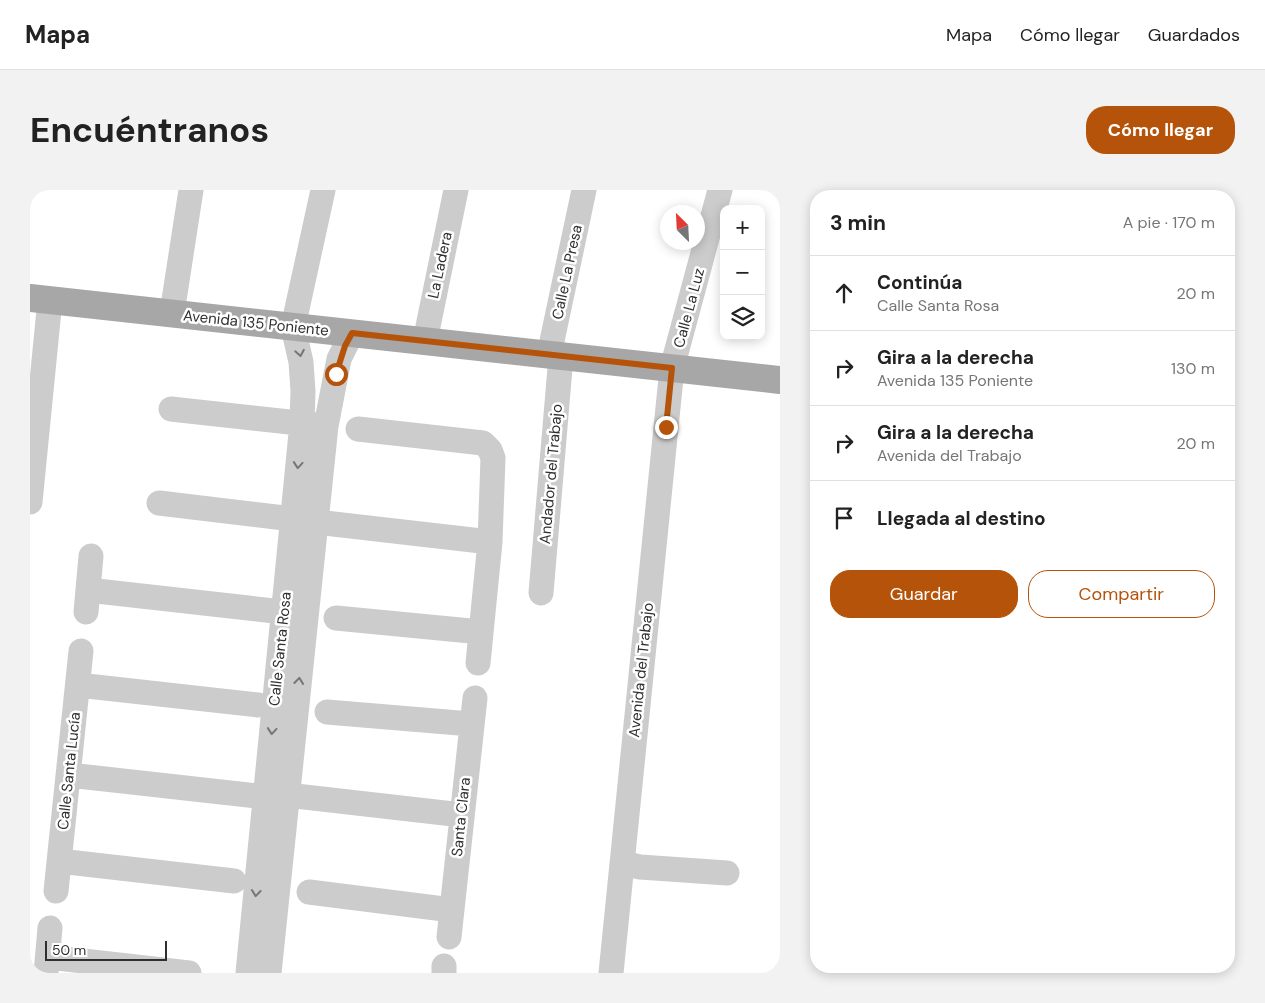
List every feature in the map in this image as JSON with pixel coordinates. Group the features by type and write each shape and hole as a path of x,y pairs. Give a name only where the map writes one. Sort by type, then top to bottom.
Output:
{"main road":[{"name":"Avenida 135 Poniente","path":"40,299 780,380"}],"street":[{"path":"172,313 191,190"},
{"path":"293,327 323,190"},
{"name":"La Ladera","path":"425,341 456,190"},
{"name":"Calle La Presa","path":"555,355 584,190"},
{"name":"Calle La Luz","path":"672,368 720,190"},
{"path":"30,502 40,299"},
{"name":"Calle Santa Rosa","path":"293,327 302,362 303,391 314,424"},
{"name":"Calle Santa Rosa","path":"248,973 272,841 314,424 339,359 352,333"},
{"name":"Andador del Trabajo","path":"541,593 555,355"},
{"name":"Avenida del Trabajo","path":"610,973 672,368"},
{"path":"171,409 314,424"},
{"path":"358,429 483,443 490,450 493,458 490,542 478,662"},
{"path":"159,503 490,542"},
{"name":"Calle Santa Rosa","path":"277,796 284,612 304,520"},
{"path":"92,556 87,601 284,612"},
{"path":"336,618 481,632"},
{"name":"Calle Santa Lucía","path":"56,891 82,651"},
{"path":"78,686 258,705"},
{"name":"Santa Clara","path":"450,937 474,698"},
{"path":"327,712 471,724"},
{"path":"68,775 462,815"},
{"name":"Calle Santa Rosa","path":"269,973 272,841"},
{"path":"59,861 234,881"},
{"path":"622,863 640,867 727,873"},
{"path":"309,892 452,910"},
{"path":"50,928 47,965 189,973"}],"route":[{"path":"336,374 339,359 352,333 672,368 666,427"}]}
